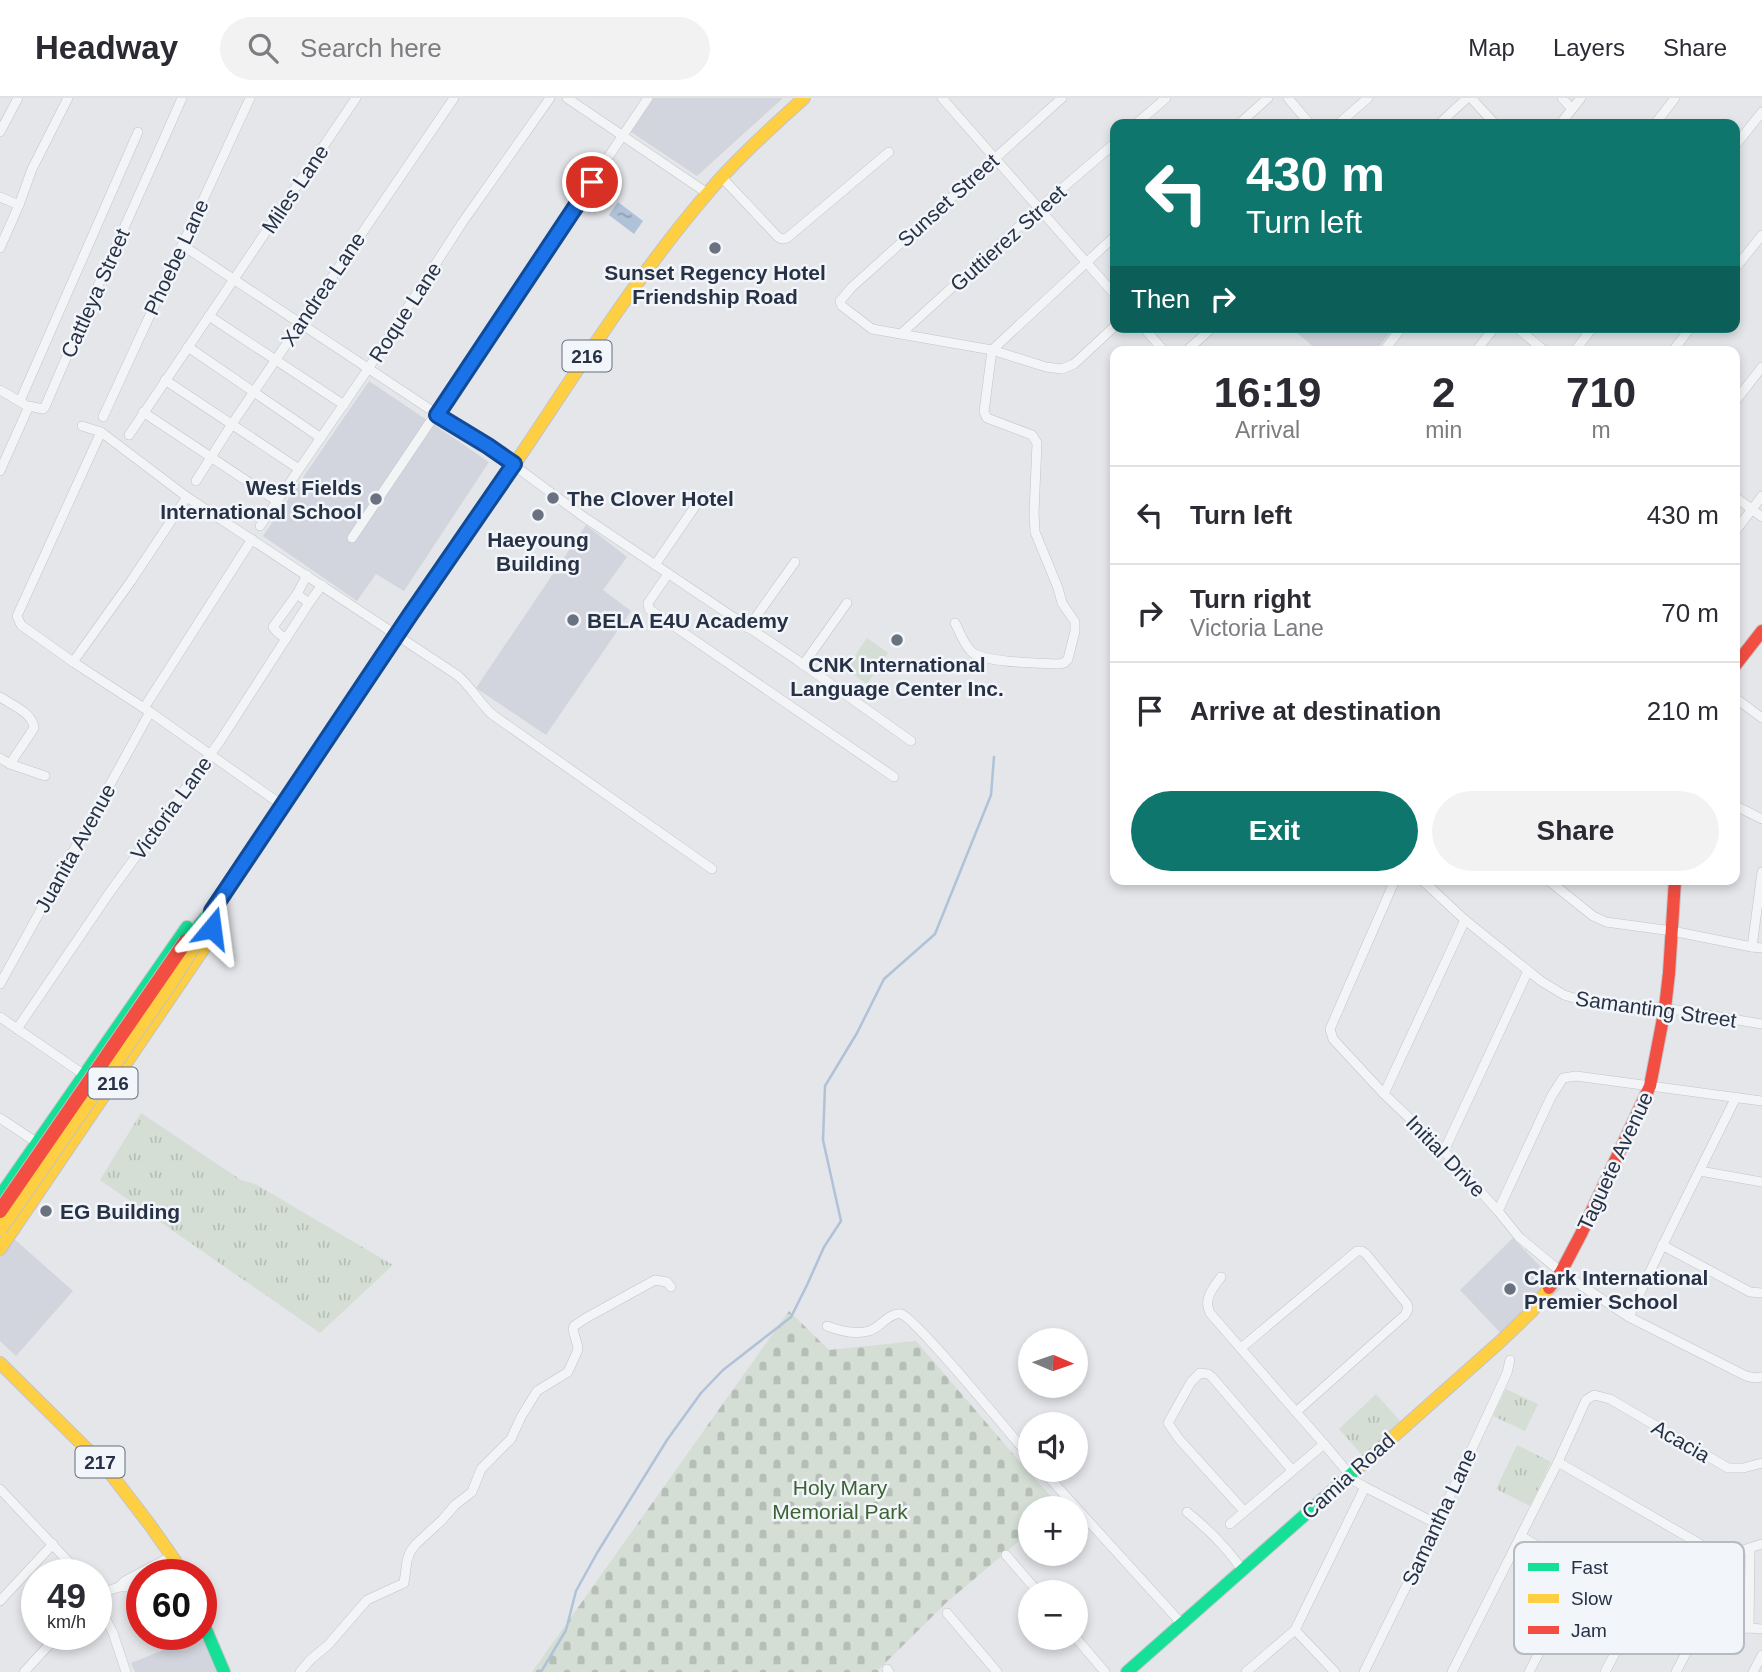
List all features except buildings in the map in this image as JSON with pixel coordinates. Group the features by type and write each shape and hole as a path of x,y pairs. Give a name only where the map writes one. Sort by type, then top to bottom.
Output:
{"main road":[{"name":"216","path":"0,1196 183,930 212,911 650,264 707,193 755,143 804,98"},
{"path":"1740,659 1762,631"},
{"name":"Taguete Avenue","path":"1561,1272 1650,1086 1665,1008 1675,885"},
{"name":"216","path":"0,1249 206,944 212,928 212,911"},
{"path":"0,1211 212,911"},
{"path":"0,1229 169,985 190,944"},
{"path":"39,1139 54,1135 63,1142 66,1152"},
{"name":"Camia Road","path":"1127,1672 1502,1340 1532,1311 1561,1272"},
{"name":"217","path":"0,1363 107,1469 173,1559"},
{"path":"215,1650 224,1672"}],"street":[{"path":"0,132 18,98"},
{"path":"0,248 32,169 68,98"},
{"name":"Cattleya Street","path":"25,404 43,409 45,407 182,98"},
{"name":"Phoebe Lane","path":"103,417 250,98"},
{"name":"Miles Lane","path":"129,435 356,98"},
{"name":"Xandrea Lane","path":"195,481 454,98"},
{"name":"Roque Lane","path":"260,526 368,369 462,223 550,98"},
{"path":"567,98 707,193"},
{"path":"352,538 648,98"},
{"path":"942,98 1110,289"},
{"name":"Sunset Street","path":"902,334 872,329 842,306 840,301 852,286 1062,98"},
{"path":"1142,119 1166,98"},
{"path":"1245,119 1268,98"},
{"path":"1287,98 1306,119"},
{"path":"1344,119 1368,98"},
{"path":"1445,119 1469,98 1490,119"},
{"path":"1562,98 1572,109"},
{"path":"1564,119 1581,98"},
{"path":"1659,119 1675,98"},
{"path":"1740,140 1762,112"},
{"path":"0,471 25,404 138,132"},
{"name":"Guttierez Street","path":"902,334 1038,209 1110,147"},
{"path":"723,177 782,239 888,152"},
{"path":"0,197 19,205"},
{"path":"1740,262 1762,235"},
{"path":"955,624 969,649 978,656 1047,664 1064,663 1068,659 1075,631 1074,622 1062,603 1035,532 1037,443 1032,435 987,418 984,412 992,351 1110,240"},
{"path":"182,244 437,415 488,446 581,515 911,741"},
{"path":"208,316 344,405"},
{"path":"902,334 992,351 1062,369 1074,364 1110,331"},
{"path":"1192,346 1206,333"},
{"path":"1523,333 1539,346"},
{"path":"188,347 321,438"},
{"path":"1740,395 1762,367"},
{"path":"165,380 299,470"},
{"path":"0,390 25,404"},
{"path":"143,412 277,501"},
{"path":"82,426 102,432 187,497 463,680 493,715 712,869"},
{"path":"102,432 17,616 21,625 72,663 147,710 282,805"},
{"path":"1740,525 1762,496"},
{"path":"72,663 187,497"},
{"path":"654,565 700,499"},
{"path":"1740,501 1762,517"},
{"path":"147,710 252,539"},
{"path":"748,628 795,562"},
{"path":"668,574 648,603 649,609 894,777"},
{"path":"286,639 274,626 307,575"},
{"name":"Victoria Lane","path":"17,1029 110,892 220,741 322,585"},
{"path":"297,594 309,603"},
{"path":"803,665 847,603"},
{"path":"0,697 30,718 34,724 10,764"},
{"path":"1740,702 1762,718"},
{"name":"Juanita Avenue","path":"0,984 147,710"},
{"path":"0,758 46,776"},
{"path":"1740,808 1762,819"},
{"path":"1554,885 1593,916 1606,922 1757,947 1762,872"},
{"name":"Initial Drive","path":"1393,885 1330,1029 1333,1039 1384,1094 1444,1151 1519,1237 1561,1272 1629,1317 1746,1376 1762,1377"},
{"name":"Samanting Street","path":"1427,885 1465,920 1528,971 1564,995 1590,1003 1665,1008 1762,1024"},
{"path":"1384,1094 1465,920"},
{"path":"1444,1151 1528,971"},
{"path":"0,1017 83,1074"},
{"path":"1499,1211 1551,1097 1563,1078 1576,1076 1762,1101"},
{"path":"1629,1317 1661,1245 1735,1097"},
{"path":"0,1118 39,1139"},
{"path":"1700,1171 1762,1182"},
{"path":"1661,1245 1750,1292 1762,1293"},
{"path":"1241,1348 1352,1253 1362,1251 1366,1254 1405,1300 1407,1311 1296,1412"},
{"path":"1221,1277 1206,1303 1210,1312 1356,1482 1437,1524"},
{"path":"300,1672 328,1645 367,1600 404,1583 407,1561 416,1544 472,1492 481,1469 511,1439 537,1391 568,1372 578,1347 574,1326 655,1280 667,1282 671,1287"},
{"path":"827,1326 861,1333 877,1328 897,1314 908,1318 1018,1443"},
{"name":"Samantha Lane","path":"1364,1672 1437,1524 1507,1373 1510,1360"},
{"path":"1244,1511 1168,1423 1191,1382 1200,1373 1212,1377 1292,1471"},
{"name":"Acacia","path":"1558,1462 1586,1400 1594,1395 1604,1396 1728,1468 1743,1468 1762,1463"},
{"path":"1230,1524 1324,1444"},
{"path":"1518,1542 1558,1462 1696,1542"},
{"path":"1053,1482 1182,1623"},
{"path":"1246,1672 1295,1630 1365,1487"},
{"path":"2,1497 67,1559"},
{"path":"1187,1512 1218,1539 1242,1570"},
{"path":"1521,1536 1531,1542"},
{"path":"0,1601 53,1544"},
{"path":"1744,1550 1762,1544"},
{"path":"1749,1628 1751,1548"},
{"path":"1452,1672 1514,1550"},
{"path":"1006,1555 1028,1580"},
{"path":"112,1590 126,1581"},
{"path":"119,1587 126,1587"},
{"path":"947,1613 997,1672"},
{"path":"1744,1628 1762,1629"},
{"path":"1295,1630 1335,1672"},
{"path":"112,1631 123,1670"},
{"path":"24,1672 44,1650"},
{"path":"1086,1650 1105,1672"},
{"path":"1529,1672 1538,1654"},
{"path":"1605,1672 1615,1654"},
{"path":"1676,1672 1685,1654"},
{"path":"1753,1672 1762,1655"}],"shaded area":[{"path":"649,98 783,98 697,176 628,130"},
{"path":"1297,333 1389,333 1380,346 1313,346"},
{"name":"West Fields International School","path":"369,381 489,462 404,591 376,574 357,601 263,536"},
{"name":"BELA E4U Academy","path":"586,525 627,557 603,590 631,611 546,735 476,688"},
{"path":"13,1238 73,1291 16,1356 0,1341 0,1256"},
{"name":"Clark International Premier School","path":"1513,1238 1561,1288 1507,1340 1460,1290"},
{"path":"164,1650 207,1650 216,1672 135,1672 131,1663"}],"green space":[{"path":"867,638 888,653 867,684 846,669"},
{"path":"141,1113 241,1180 255,1184 393,1265 320,1333 100,1180"},
{"name":"Holy Mary Memorial Park","path":"789,1311 829,1350 916,1341 1018,1460 1018,1482 1038,1482 1051,1496 1018,1496 1018,1542 947,1602 878,1670 880,1672 532,1672"},
{"path":"1506,1389 1538,1404 1525,1431 1493,1416"},
{"path":"1376,1394 1400,1421 1362,1455 1339,1429"},
{"path":"1517,1445 1551,1462 1530,1506 1496,1489"}],"water":[{"path":"618,202 643,221 634,234 609,215"}],"waterway":[{"path":"541,1672 566,1630 576,1591 667,1440 701,1393 723,1370 791,1317 824,1247 841,1221 823,1140 825,1086 857,1033 884,979 935,934 991,795 994,757"}],"traffic: fast":[{"path":"187,940 211,911 518,459"},
{"path":"0,1196 187,927"},
{"path":"1127,1672 1358,1468"},
{"path":"215,1650 224,1672"}],"traffic: slow":[{"path":"518,459 608,324 680,226 729,169 804,98"},
{"path":"0,1249 206,945 212,928 211,911"},
{"path":"0,1229 193,947"},
{"path":"1358,1468 1502,1340 1532,1311 1549,1288"},
{"path":"0,1363 107,1469 174,1559"}],"traffic: jam":[{"path":"1740,659 1762,631"},
{"path":"1549,1288 1561,1272 1581,1234 1650,1086 1665,1008 1675,885"},
{"path":"0,1211 186,941"}],"place":[{"name":"Sunset Regency Hotel Friendship Road","path":"715,248"},
{"name":"The Clover Hotel","path":"553,498"},
{"name":"West Fields International School","path":"376,499"},
{"name":"Haeyoung Building","path":"538,515"},
{"name":"BELA E4U Academy","path":"573,620"},
{"name":"CNK International Language Center Inc.","path":"897,640"},
{"name":"EG Building","path":"46,1211"},
{"name":"Clark International Premier School","path":"1510,1289"}],"route":[{"path":"212,928 212,911 514,464 437,415 592,182"}]}
